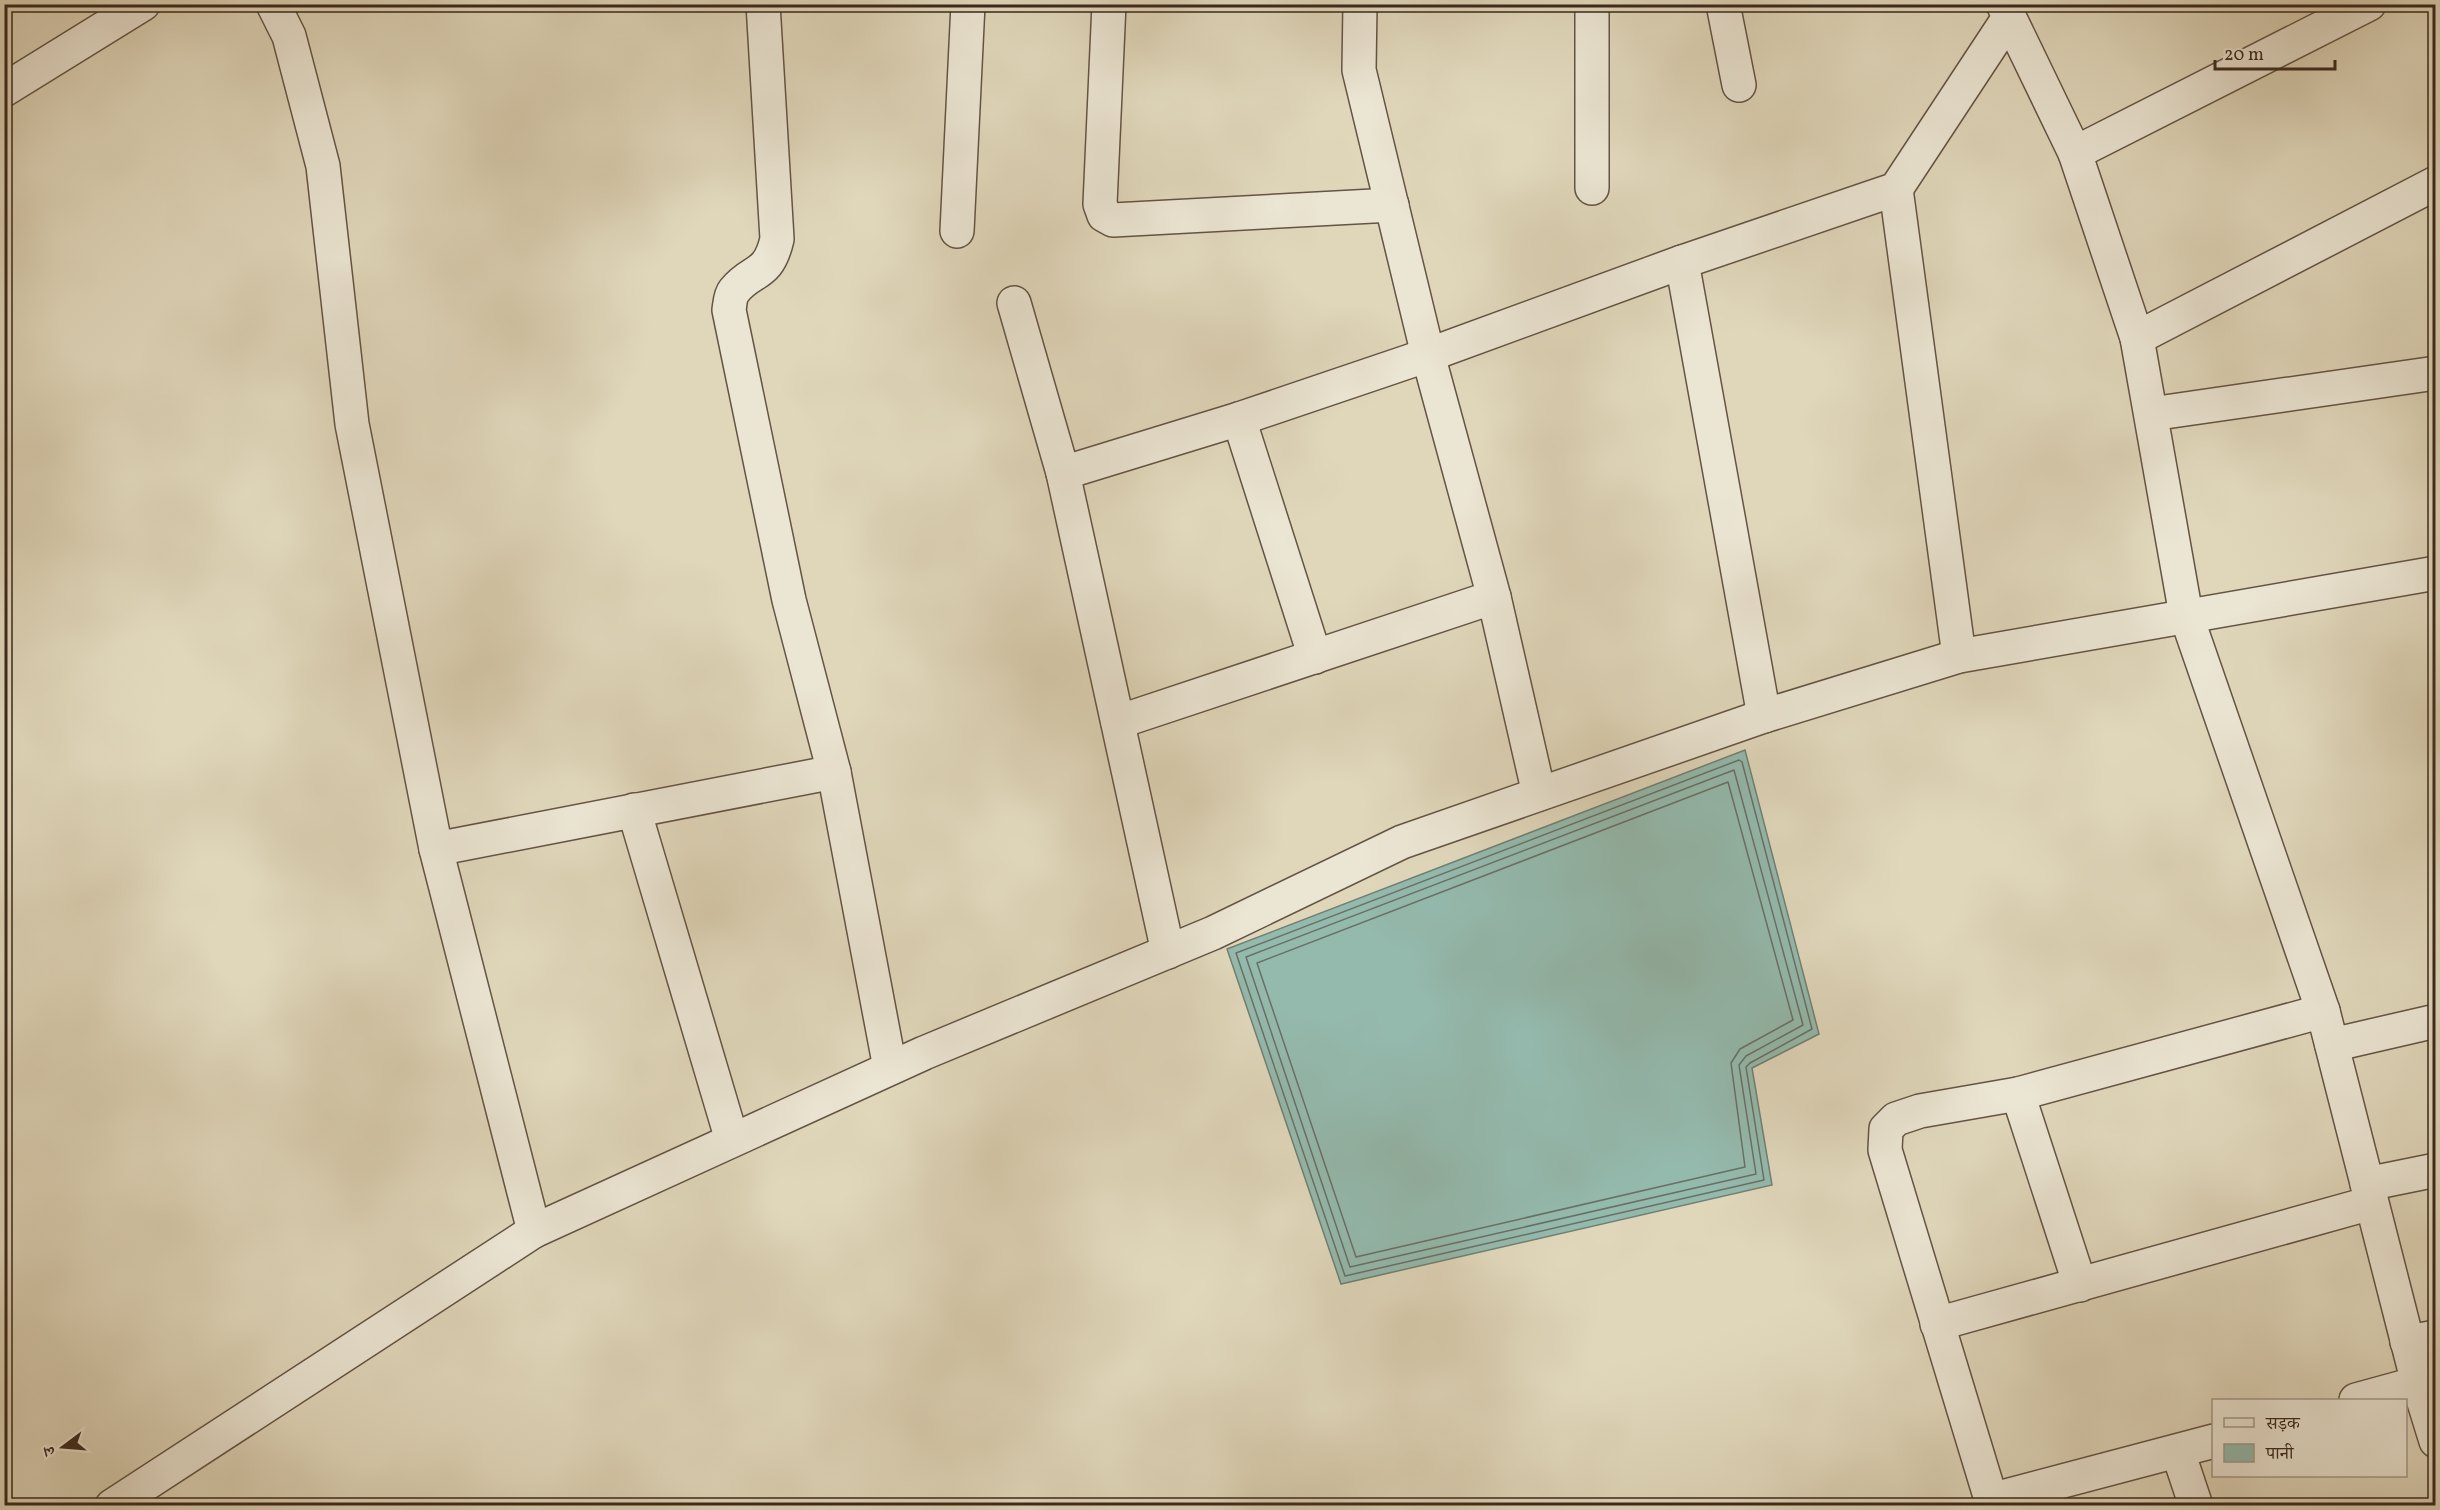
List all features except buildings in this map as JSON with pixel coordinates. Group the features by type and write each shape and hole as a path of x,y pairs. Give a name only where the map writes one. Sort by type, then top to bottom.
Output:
{"street":[{"path":"4,90 143,4"},
{"path":"273,4 289,36 323,166 352,424 436,849 534,1231"},
{"path":"763,4 777,239 774,254 763,270 734,290 729,310 789,600 834,772 890,1068"},
{"path":"957,231 968,4"},
{"path":"1109,4 1100,204 1104,214 1113,220 1392,206"},
{"path":"1360,4 1359,70 1428,355 1494,597 1539,794"},
{"path":"1592,4 1592,188"},
{"path":"1723,4 1739,85"},
{"path":"2075,153 2369,4"},
{"path":"2006,12 2075,153 2137,338 2186,615 2323,1011 2369,1193 2421,1339 2418,1383 2436,1441"},
{"path":"1062,473 1239,419 1428,355 1682,262 1896,189 2006,12"},
{"path":"2137,338 2436,183"},
{"path":"1896,189 1959,656"},
{"path":"1682,262 1764,716"},
{"path":"1014,303 1062,473 1168,952"},
{"path":"2151,414 2436,373"},
{"path":"1239,419 1315,657"},
{"path":"112,1506 534,1231 890,1068 1213,933 1402,842 1764,716 1959,656 2436,573"},
{"path":"1118,722 1494,597"},
{"path":"436,849 834,772"},
{"path":"634,810 732,1140"},
{"path":"2212,1442 1992,1503 1885,1150 1886,1129 1896,1119 1920,1111 2018,1094 2323,1011"},
{"path":"2332,1045 2436,1021"},
{"path":"2018,1094 2080,1285"},
{"path":"1936,1324 2080,1285 2436,1170"},
{"path":"2363,1399 2418,1383"},
{"path":"2178,1452 2196,1506"}],"water":[{"path":"1745,750 1819,1034 1752,1068 1772,1185 1341,1284 1227,949"}]}
